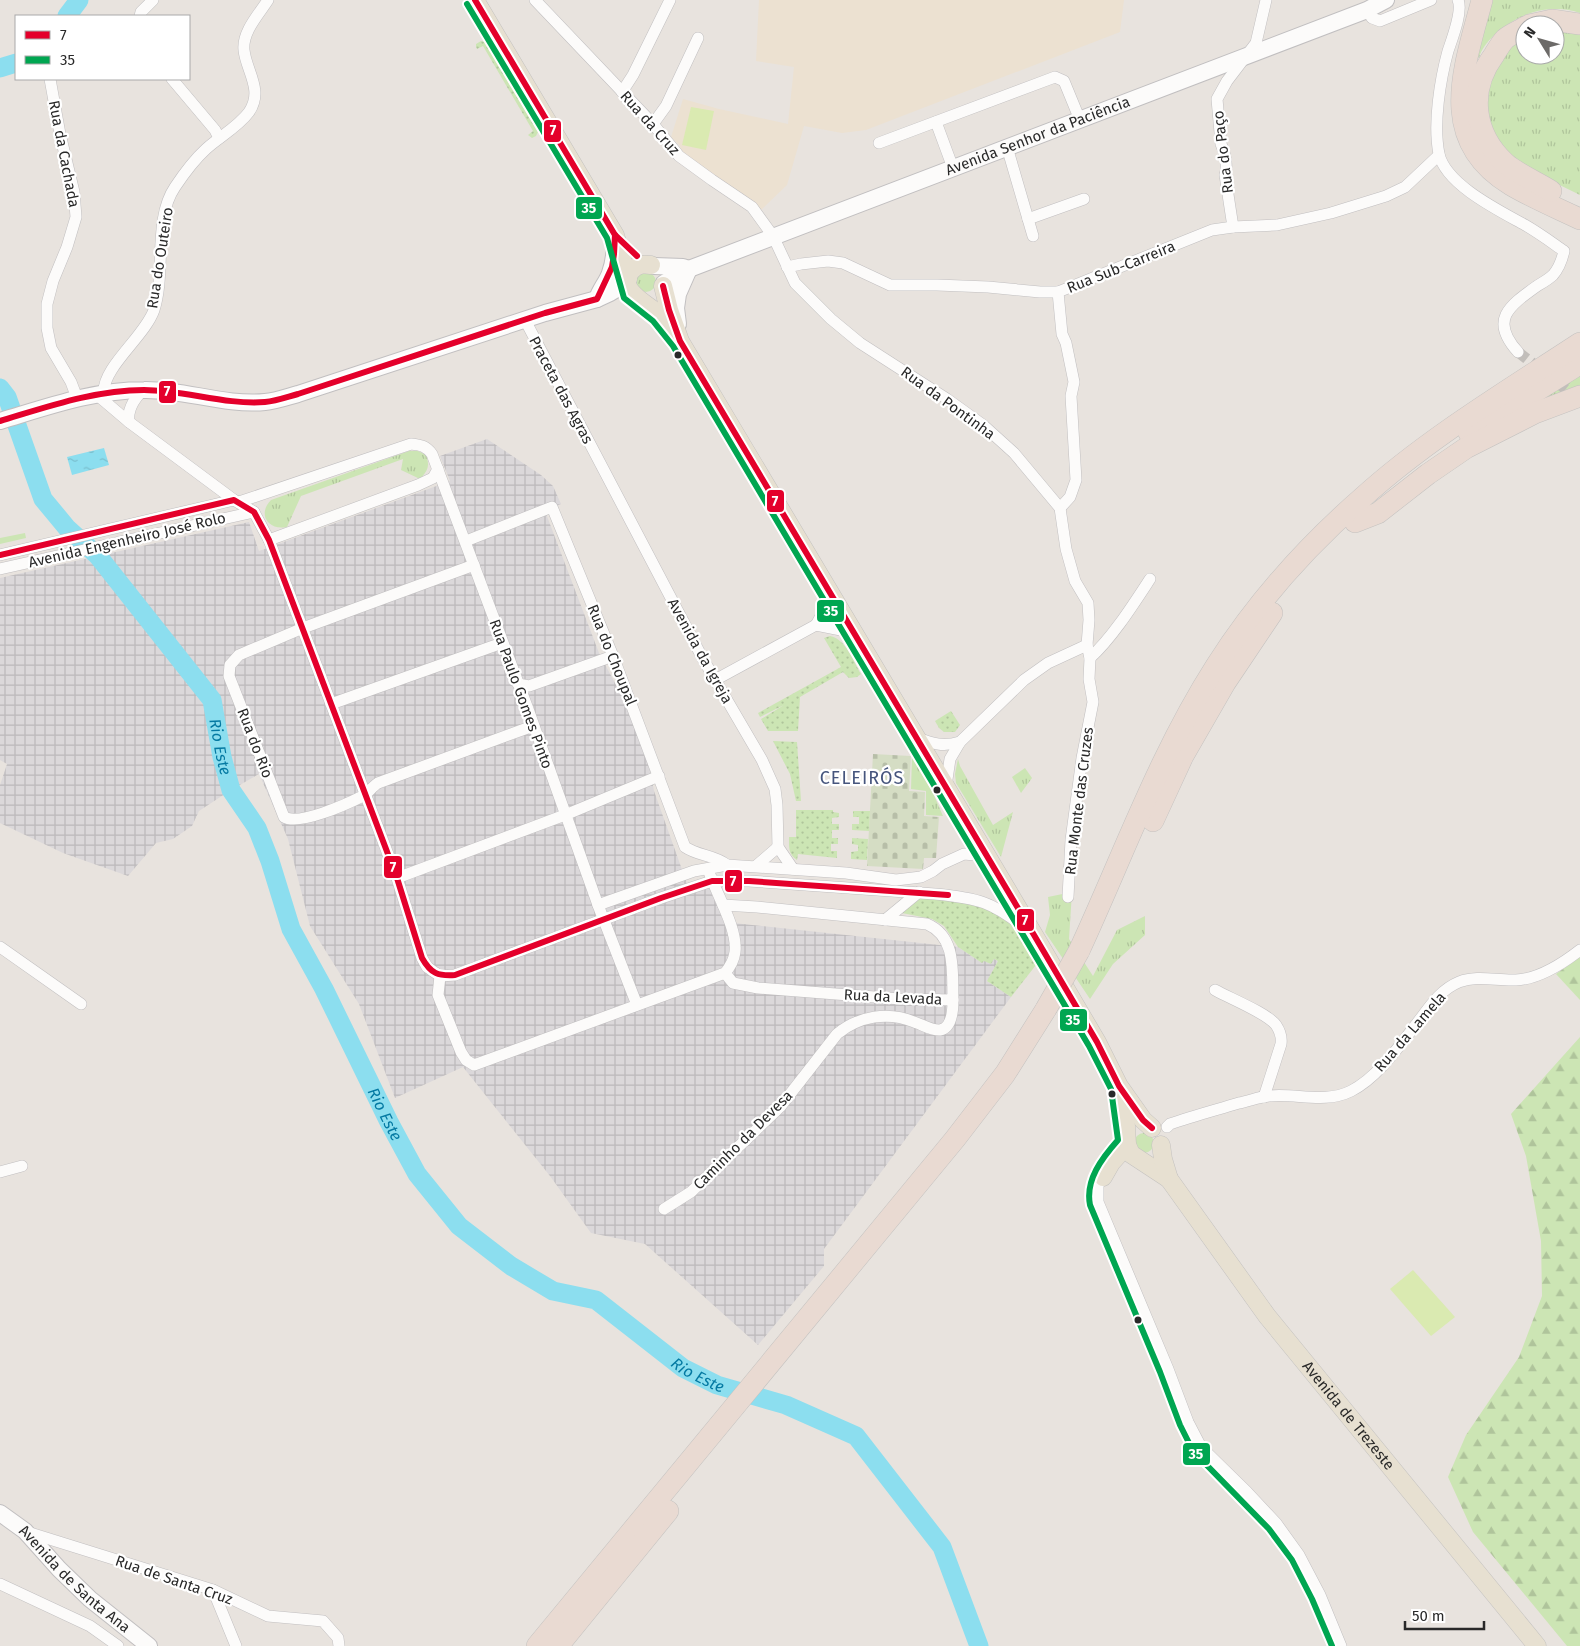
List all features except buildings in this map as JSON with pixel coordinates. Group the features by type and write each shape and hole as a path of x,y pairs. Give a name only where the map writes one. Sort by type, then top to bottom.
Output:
{"highway":[{"path":"1482,0 1464,67 1461,105 1466,135 1478,156 1496,174 1512,186 1580,219"},
{"path":"1565,22 1580,24"},
{"path":"1515,34 1505,40 1487,63 1478,84 1477,107 1481,129 1490,147 1506,164 1580,206"},
{"path":"1083,958 1169,749 1216,666 1260,604 1288,570 1363,497 1439,437 1580,342"},
{"path":"558,1646 711,1448 859,1266 1050,1016 1083,958 1183,756 1225,683 1271,614 1321,555 1406,479 1457,440 1580,362"},
{"path":"1356,522 1378,513 1428,474 1466,448 1535,413 1580,396"},
{"path":"537,1646 711,1448"}],"main road":[{"path":"475,0 616,235 634,254 662,274 669,310 680,341"},
{"path":"616,235 631,293 659,315 680,341 1034,935 1096,1042 1119,1086 1142,1120 1158,1133 1169,1179"},
{"path":"628,280 630,272 639,266 653,266"},
{"path":"638,298 650,300 655,298 662,290 663,284"},
{"path":"1119,1086 1130,1154 1169,1179"},
{"path":"1103,1177 1127,1142 1129,1135 1137,1128 1142,1127 1158,1133"},
{"path":"1103,1177 1140,1160 1153,1158 1157,1154 1158,1133"},
{"name":"Avenida de Trezeste","path":"1169,1179 1267,1316 1537,1646"}],"street":[{"path":"140,15 153,0"},
{"name":"Rua do Outeiro","path":"100,393 104,383 123,354 144,330 154,310 161,261 165,210 174,188 204,150 249,112 254,99 254,82 244,50 245,39 268,0"},
{"name":"Rua da Cruz","path":"535,0 653,124 679,156 752,207 773,236"},
{"path":"622,92 633,76 670,0"},
{"name":"Rua do Paço","path":"1233,227 1225,175 1227,170 1223,149 1220,144 1217,99 1227,81 1256,43 1266,0"},
{"name":"Avenida Senhor da Paciência","path":"663,284 689,269 773,236 1368,10 1386,0"},
{"path":"1368,10 1372,18 1380,21 1431,0"},
{"path":"1458,0 1460,9 1445,64 1437,119 1440,155 1449,172 1464,188 1494,209 1527,226 1564,251 1562,261 1552,276 1511,306 1504,315 1503,326 1508,341 1518,352"},
{"path":"653,124 666,106 698,38"},
{"path":"879,143 1055,77 1064,80 1080,120"},
{"name":"Rua da Cachada","path":"50,80 60,134 74,192 76,217 67,247 53,281 47,304 47,328 51,348 71,382 77,398"},
{"path":"173,80 215,130 219,138"},
{"path":"936,122 953,168"},
{"path":"1007,147 1033,236"},
{"name":"Rua Sub-Carreira","path":"787,268 801,264 828,261 843,264 890,285 936,285 1058,292 1212,230 1276,225 1331,213 1386,196 1405,187 1440,155"},
{"path":"1028,219 1084,199"},
{"path":"597,298 599,291 610,274 616,235"},
{"name":"Rua da Pontinha","path":"773,236 795,283 831,319 860,343 948,399 982,425 1014,453 1060,508"},
{"path":"653,266 683,266 689,269 680,286 676,303 680,341"},
{"path":"3,420 100,393 142,390 237,402 265,402 298,394 597,298 610,293 628,280"},
{"path":"946,787 950,759 960,742 1024,680 1048,663 1087,646 1088,603 1075,581 1066,549 1060,508 1070,497 1076,480 1071,396 1074,382 1066,343 1062,334 1058,292"},
{"path":"597,298 605,300 638,298"},
{"name":"Praceta das Agras","path":"525,320 599,460"},
{"path":"129,422 128,414 142,390"},
{"path":"100,393 129,422 236,501"},
{"name":"Avenida Engenheiro José Rolo","path":"0,555 236,501 411,444 420,444 427,448 432,454 438,469"},
{"name":"Avenida da Igreja","path":"599,460 715,680 762,760 774,789 777,805 778,847"},
{"path":"269,540 418,485 433,478 438,469"},
{"name":"Rua Paulo Gomes Pinto","path":"438,469 604,919"},
{"name":"Avenida Engenheiro José Rolo","path":"236,501 254,512 269,540 397,878 422,958 427,967 440,976"},
{"name":"Rua do Choupal","path":"466,541 552,507 613,656 686,847 693,852 721,860 727,865"},
{"name":"Avenida Engenheiro José Rolo","path":"0,569 254,512"},
{"path":"303,628 474,565"},
{"path":"1090,658 1132,607 1150,579"},
{"path":"715,680 816,626 823,612 826,587"},
{"path":"816,626 841,630 856,638"},
{"name":"Rua do Rio","path":"303,628 239,654 230,665 229,676 284,817 289,820 305,819 365,795"},
{"path":"331,704 502,642"},
{"name":"Rua Monte das Cruzes","path":"1068,897 1071,840 1082,758 1093,702 1089,679 1090,658 1087,646"},
{"path":"518,684 529,686 613,656"},
{"path":"365,795 378,783 533,726"},
{"path":"915,737 933,744 948,745 960,742"},
{"path":"397,878 565,815 659,776"},
{"path":"756,866 778,847 793,869"},
{"path":"598,905 694,871 727,865 779,867 896,880 921,877 942,864 964,854 986,856"},
{"path":"778,884 779,867"},
{"path":"708,869 712,881 723,905 733,935 735,951 732,964 725,973 474,1065 466,1060 438,995 440,976 455,975 660,898 712,881 749,881 919,892 966,897 988,903 1000,909 1034,935"},
{"path":"723,905 885,920 919,892"},
{"path":"604,919 637,1005"},
{"name":"Rua da Levada","path":"725,973 733,983 758,988 900,999 953,1000 952,956 949,946 937,928 927,924 885,920"},
{"path":"0,947 81,1004"},
{"name":"Rua da Lamela","path":"1158,1133 1170,1124 1264,1097 1321,1098 1337,1096 1352,1091 1370,1078 1392,1054 1434,1001 1453,985 1471,979 1516,980 1542,972 1564,962 1580,950"},
{"path":"1215,990 1269,1018 1278,1029 1281,1036 1281,1044 1264,1097"},
{"name":"Caminho da Devesa","path":"664,1209 690,1192 780,1107 837,1034 848,1025 874,1017 894,1017 906,1018 940,1030 944,1028 952,1017 953,1000"},
{"path":"0,1172 22,1166"},
{"path":"1103,1177 1098,1185 1098,1202 1168,1369 1188,1422 1201,1447 1276,1523 1299,1555 1320,1595 1341,1646"},
{"name":"Avenida de Santa Ana","path":"0,1513 25,1532 59,1570 90,1599 149,1646"},
{"name":"Rua de Santa Cruz","path":"25,1532 213,1590 268,1616 322,1621 338,1638 339,1646"},
{"path":"0,1584 90,1626 118,1646"},
{"path":"213,1590 236,1646"}],"shaded area":[{"path":"759,0 1124,0 1120,32 866,130 842,133 804,126 787,185 761,210 685,156 679,145 671,137 683,99 788,124 794,67 756,61"},
{"path":"487,439 541,475 553,486 561,504 545,511 599,653 625,702 650,769 654,791 690,892 709,887 724,922 958,947 982,963 994,959 998,961 987,981 1011,997 824,1249 824,1266 758,1345 645,1244 591,1233 550,1176 463,1067 395,1098 359,1004 310,926 288,839 259,774 199,811 192,826 173,839 156,843 128,876 63,853 0,823 0,785 7,764 0,760 0,578 249,522 259,551 450,481 440,456"}],"green space":[{"path":"1491,0 1580,0 1580,13 1563,9 1551,9 1526,15 1515,15 1515,20 1501,29 1487,43 1479,58 1475,54"},
{"path":"1565,28 1580,31 1580,195 1525,168 1495,139 1483,100 1494,63 1515,43 1515,65 1565,65"},
{"path":"481,41 485,42 538,132 536,136 532,138 528,135 533,131 483,46 477,49 476,44"},
{"path":"691,107 714,111 706,150 682,145"},
{"path":"642,272 650,272 656,278 656,286 650,292 642,292 636,286 636,278"},
{"path":"1580,374 1580,387 1533,406"},
{"path":"409,451 418,451 426,455 428,468 420,479 401,470 403,459 301,496 287,527 280,528 270,524 265,516 267,505 271,500"},
{"path":"25,533 26,538 0,544 0,538"},
{"path":"830,636 836,638 845,646 861,674 857,677 849,678 843,672 800,697 798,731 768,731 761,719 784,705 760,717 758,713 841,667 824,638"},
{"path":"951,711 960,725 955,732 944,732 935,721"},
{"path":"773,741 797,742 801,801 796,801 790,774"},
{"path":"873,754 911,756 909,791 925,792 924,816 939,817 936,858 924,858 923,869 867,866"},
{"path":"912,757 933,793 943,816 926,815 926,791 911,789"},
{"path":"958,759 960,766 993,825 1013,812 1001,857 956,783 955,774"},
{"path":"1025,768 1032,778 1021,793 1012,777"},
{"path":"796,810 833,810 833,812 839,813 839,817 832,818 832,824 839,824 839,830 832,830 832,838 838,838 838,844 831,844 831,851 837,851 837,858 798,854 797,860 792,855 789,837 796,837"},
{"path":"853,811 870,811 869,831 852,830 852,824 859,824 859,817 853,817"},
{"path":"852,838 868,839 867,860 851,859 851,852 858,851 858,845 852,844"},
{"path":"1072,892 1069,939 1093,976 1117,930 1145,916 1145,935 1113,964 1090,999 1045,932 1050,915 1048,897"},
{"path":"920,898 963,900 978,904 1007,919 1018,930 1036,965 1011,997 987,981 998,961 994,959 991,964 984,961 982,963 958,947 944,926 932,919 902,913"},
{"path":"1580,957 1580,1000 1556,974"},
{"path":"1580,1037 1580,1646 1567,1646 1473,1532 1448,1477 1466,1435 1519,1357 1542,1296 1541,1241 1526,1156 1511,1114"},
{"path":"1144,1133 1151,1136 1154,1143 1151,1150 1144,1153 1137,1150 1134,1143 1137,1136"},
{"path":"1413,1270 1455,1317 1431,1336 1390,1289"}],"water":[{"path":"104,448 109,465 72,475 67,457"}],"waterway":[{"name":"Rio Este","path":"68,15 79,0"},
{"name":"Rio Este","path":"0,68 15,63"},
{"name":"Rio Este","path":"0,388 7,397 43,499 67,528 98,556 212,700 222,757 231,790 257,828 270,861 291,929 324,989 389,1122 417,1174 459,1226 511,1266 553,1291 596,1300 683,1368 717,1385 786,1405 856,1436 942,1547 979,1646"}],"tunnel":[{"path":"1518,352 1577,398"}],"transit line":[{"name":"7","path":"475,0 615,235 637,256"},
{"name":"35","path":"467,4 607,238 624,298 653,321 673,346 1089,1046 1111,1089 1118,1140 1106,1154 1092,1178 1089,1196 1090,1205 1160,1372 1180,1425 1193,1451 1269,1529 1292,1560 1312,1599 1332,1646"},
{"name":"7","path":"0,421 71,400 126,391 174,392 220,400 250,402 282,399 545,313 597,299 612,267 615,235"},
{"name":"7","path":"663,286 680,341 1034,935 1097,1042 1119,1086 1143,1120 1152,1128"},
{"name":"7","path":"0,555 234,500 254,512 269,540 397,878 422,958 429,968 436,973 455,975 661,898 712,881 749,881 948,895"}],"district":[{"name":"CELEIRÓS","path":"862,778"}]}
